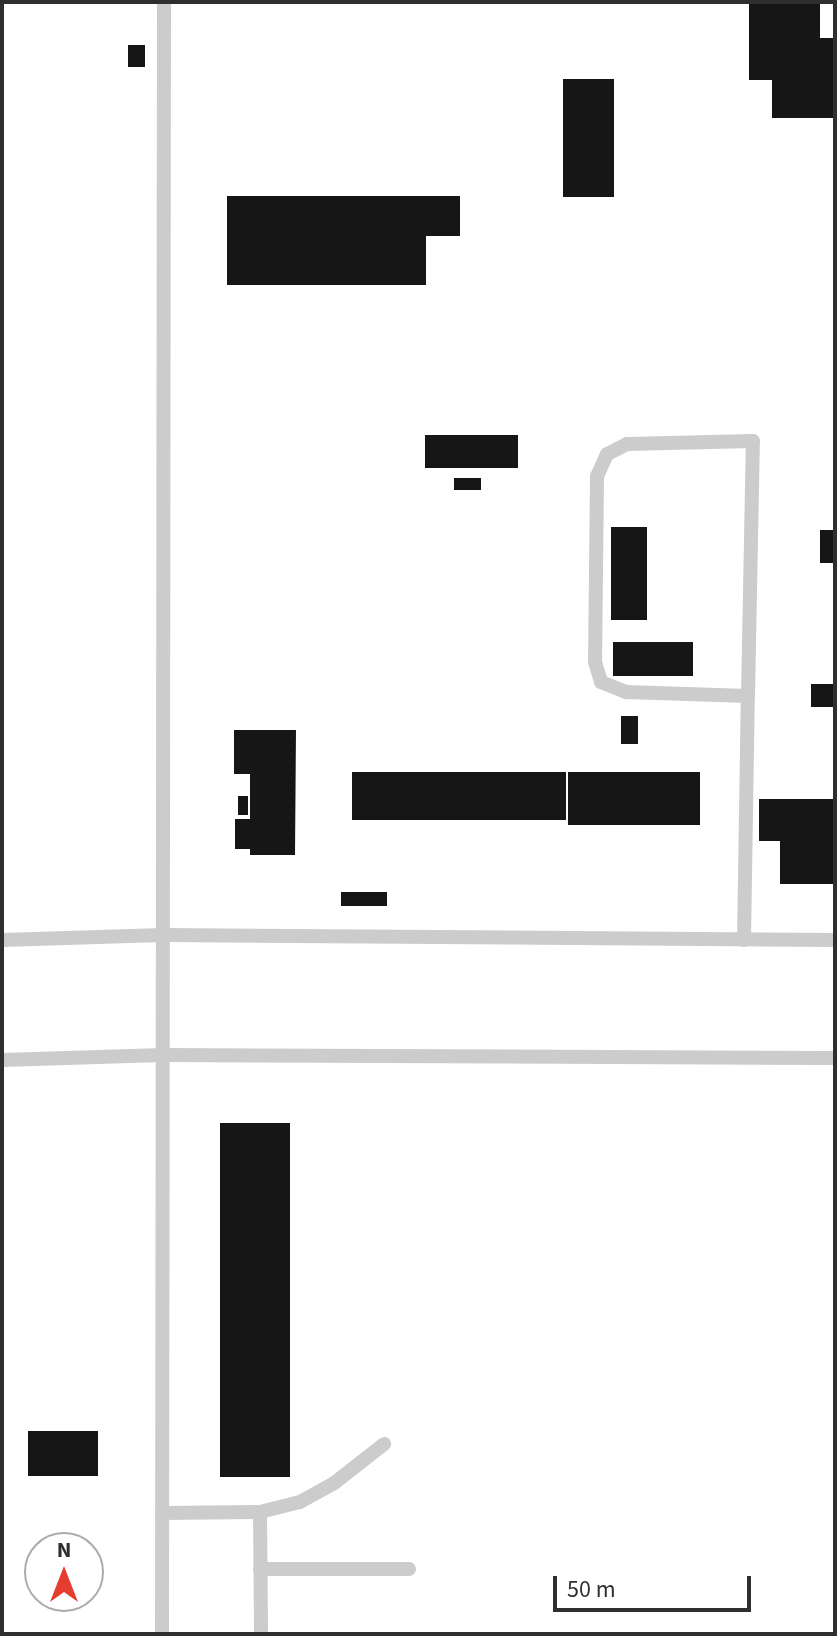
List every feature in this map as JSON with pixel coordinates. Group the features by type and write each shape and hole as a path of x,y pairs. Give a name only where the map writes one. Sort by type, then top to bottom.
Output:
{"lane":[{"path":"162,1634 164,2"},
{"path":"744,940 753,441 627,444 607,454 597,476 595,662 601,682 626,692 748,696"},
{"path":"2,940 163,935 835,940"},
{"path":"2,1060 163,1055 835,1058"},
{"path":"162,1513 260,1512 300,1502 333,1484 384,1444"},
{"path":"260,1512 261,1634"},
{"path":"260,1569 409,1569"}],"building":[{"path":"749,2 820,2 820,38 833,38 833,118 772,118 772,80 749,80"},
{"path":"128,45 145,45 145,67 128,67"},
{"path":"563,79 614,79 614,197 563,197"},
{"path":"227,196 460,196 460,236 426,236 426,285 227,285"},
{"path":"425,435 518,435 518,468 425,468"},
{"path":"454,478 481,478 481,490 454,490"},
{"path":"611,527 647,527 647,620 611,620"},
{"path":"820,530 835,530 835,563 820,563"},
{"path":"613,642 693,642 693,676 613,676"},
{"path":"811,684 835,684 835,707 811,707"},
{"path":"621,716 638,716 638,744 621,744"},
{"path":"234,730 296,730 295,855 250,855 250,849 235,849 235,819 250,819 250,774 234,774"},
{"path":"352,772 566,772 566,820 352,820"},
{"path":"568,772 700,772 700,825 568,825"},
{"path":"238,796 248,796 248,815 238,815"},
{"path":"759,799 835,799 835,884 780,884 780,841 759,841"},
{"path":"341,892 387,892 387,906 341,906"},
{"path":"220,1123 290,1123 290,1477 220,1477"},
{"path":"28,1431 98,1431 98,1476 28,1476"}]}
